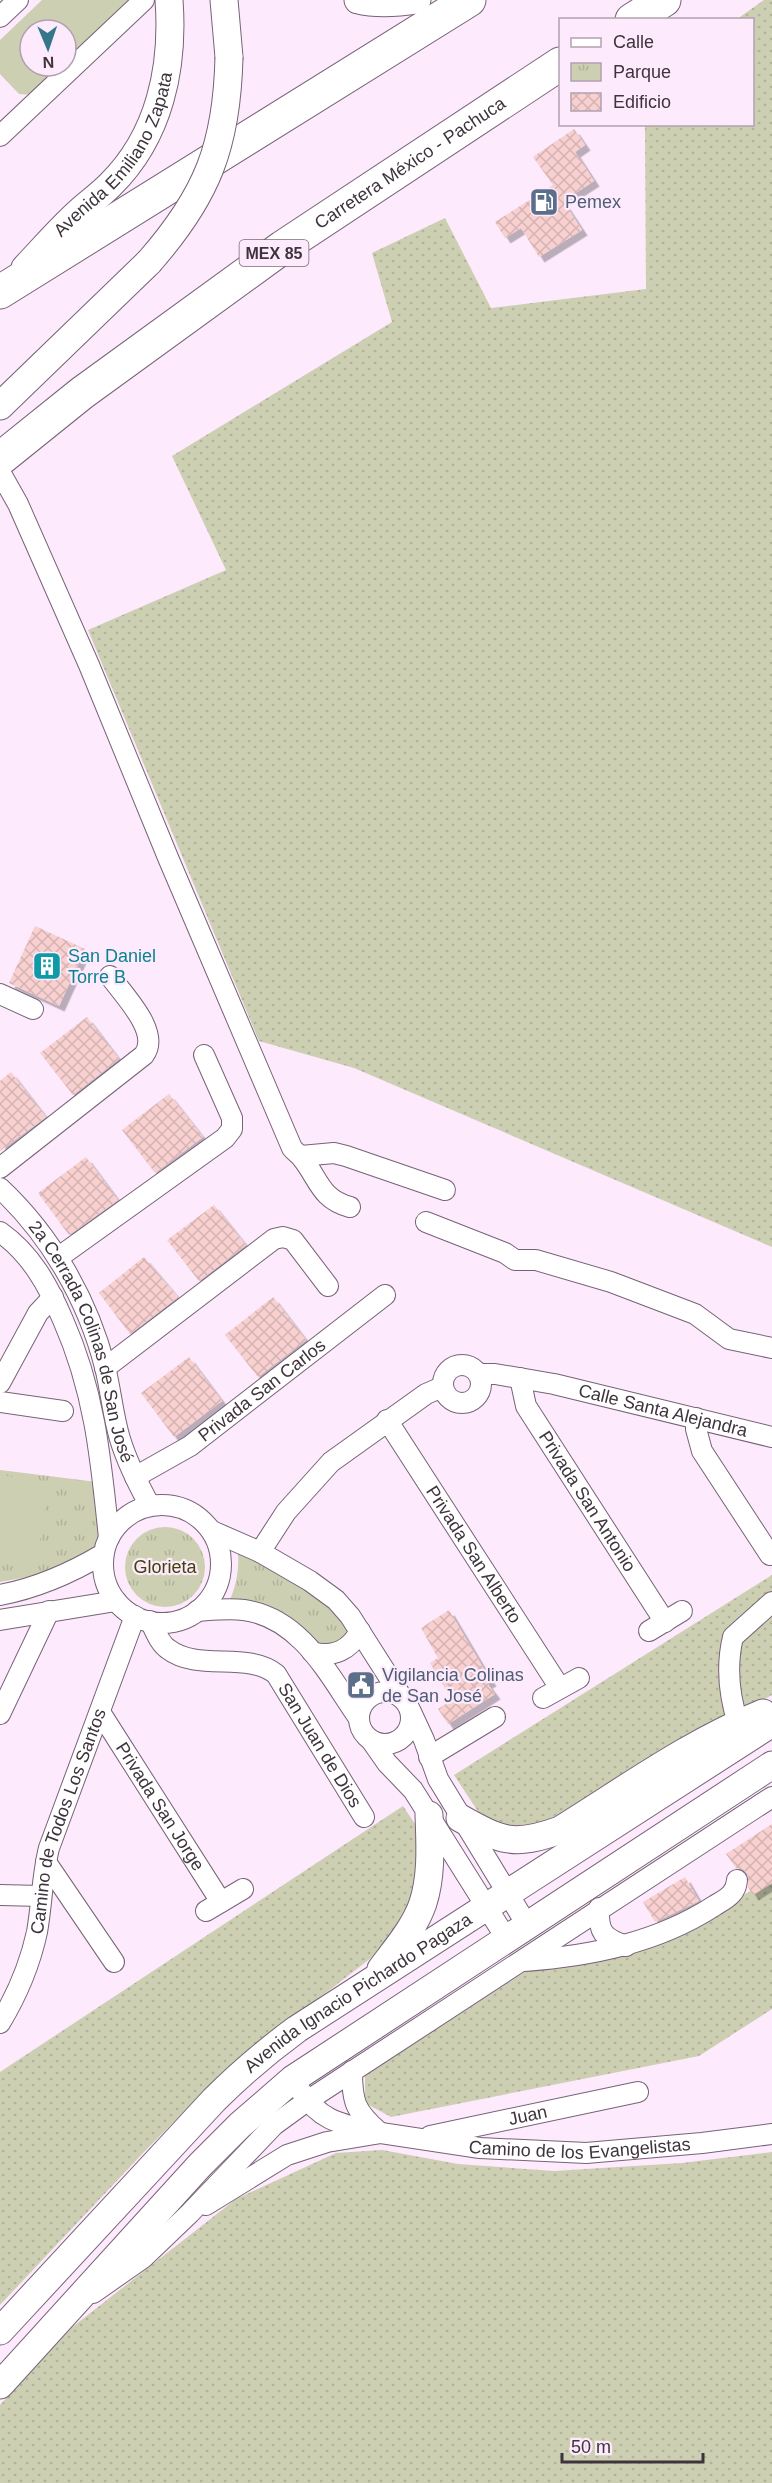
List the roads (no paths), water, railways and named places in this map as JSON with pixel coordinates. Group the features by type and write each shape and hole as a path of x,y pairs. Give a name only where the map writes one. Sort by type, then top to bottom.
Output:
{"highway":[{"path":"4,290 469,0"},
{"path":"635,18 664,0"},
{"name":"Carretera México - Pachuca","path":"0,459 82,393 283,246 559,65"}],"main road":[{"name":"Avenida Emiliano Zapata","path":"4,290 77,213 111,184 136,153 156,115 168,71 171,22 169,0"},
{"path":"0,405 149,262 180,225 206,181 223,130 228,92 229,57 224,0"},
{"path":"358,0 398,3 417,0"},
{"path":"460,1818 491,1836 521,1841 535,1839 560,1830 738,1723 772,1709"},
{"name":"Avenida Ignacio Pichardo Pagaza","path":"0,2331 243,2071 297,2029 772,1723"},
{"name":"Avenida Ignacio Pichardo Pagaza","path":"0,2385 200,2165 240,2125 300,2090 517,1931 772,1765"},
{"path":"372,1980 399,1945 423,1902 430,1853 429,1815"},
{"path":"297,2029 292,2064 300,2090"},
{"path":"243,2071 300,2090"}],"street":[{"path":"0,17 18,0"},
{"path":"0,136 144,0"},
{"path":"0,472 18,504 84,655 292,1148 301,1156 323,1191 339,1204 350,1207"},
{"path":"0,1168 149,1049 148,1030 110,976"},
{"path":"0,994 33,1009"},
{"path":"59,1257 225,1138 230,1132 232,1118 204,1055"},
{"path":"301,1156 334,1153 445,1190"},
{"name":"2a Cerrada Colinas de San José","path":"1,1192 23,1210 59,1257 94,1335 105,1368 120,1438 135,1477 150,1506"},
{"path":"426,1222 505,1253 515,1260 536,1260 611,1282 695,1314 729,1339 772,1348"},
{"name":"2a Cerrada Colinas de San José","path":"0,1232 19,1246 39,1271 54,1297 77,1352 94,1418 106,1546"},
{"path":"105,1368 274,1239 283,1237 293,1240 328,1286"},
{"name":"Privada San Carlos","path":"135,1477 190,1446 385,1295"},
{"path":"0,1383 38,1313 54,1297"},
{"path":"470,1366 479,1374 481,1388 468,1403 461,1404 449,1399 442,1387 444,1375 452,1367 470,1366"},
{"name":"Calle Santa Alejandra","path":"479,1374 495,1374 554,1384 772,1437"},
{"name":"Privada San Antonio","path":"520,1378 526,1406 657,1627 682,1611"},
{"path":"260,1552 286,1512 305,1488 331,1462 387,1420 426,1394 442,1387"},
{"path":"0,1402 63,1410"},
{"path":"94,1418 114,1414"},
{"path":"696,1418 696,1429 702,1451 765,1558"},
{"name":"Privada San Alberto","path":"387,1420 560,1688"},
{"path":"0,1595 41,1584 80,1567 106,1546 125,1517 150,1506 167,1504 185,1509 200,1518 212,1531 219,1547 221,1565 218,1583 210,1599 197,1611 183,1619 166,1622 142,1619 116,1601 108,1588 104,1573 106,1546"},
{"path":"212,1531 260,1552 310,1581 345,1608 406,1704 424,1740 438,1779 460,1818 497,1901"},
{"path":"0,1620 116,1601"},
{"path":"738,1723 730,1689 729,1672 733,1637 737,1630 772,1602"},
{"path":"197,1611 227,1609 260,1613 295,1632 358,1717 387,1763 413,1790 429,1815 497,1901 517,1931"},
{"path":"0,1714 49,1611"},
{"name":"Camino de Todos Los Santos","path":"3,2013 23,1979 32,1952 46,1862 56,1829 100,1712 142,1619"},
{"name":"San Juan de Dios","path":"142,1619 166,1648 179,1655 261,1666 276,1674 364,1817"},
{"path":"312,1652 321,1654 340,1652 349,1647 360,1631"},
{"path":"543,1698 579,1678"},
{"path":"358,1717 366,1700 374,1694 392,1692 406,1704 411,1722 408,1732 391,1744 381,1744 371,1740"},
{"name":"Privada San Jorge","path":"100,1712 214,1906 243,1889"},
{"path":"429,1756 495,1717"},
{"name":"Avenida Ignacio Pichardo Pagaza","path":"73,2306 143,2258 190,2213 274,2125 300,2090 352,2071 772,1797"},
{"path":"46,1862 114,1962"},
{"path":"521,1961 626,1946 665,1933 703,1913 733,1893 737,1880"},
{"path":"0,1895 40,1896"},
{"path":"599,1908 599,1925 602,1932 612,1941 626,1946"},
{"path":"352,2071 354,2103 362,2116 384,2133"},
{"name":"Camino de los Evangelistas","path":"300,2090 315,2110 333,2121 384,2133 480,2148 586,2153 772,2134"},
{"name":"Juan","path":"419,2139 638,2092"},
{"path":"190,2213 287,2155 327,2142 384,2133"}],"place":[{"name":"Pemex","path":"544,202"},
{"name":"San Daniel Torre B","path":"47,966"},
{"name":"Vigilancia Colinas de San José","path":"361,1685"}],"park label":[{"name":"Glorieta","path":"165,1567"}]}
